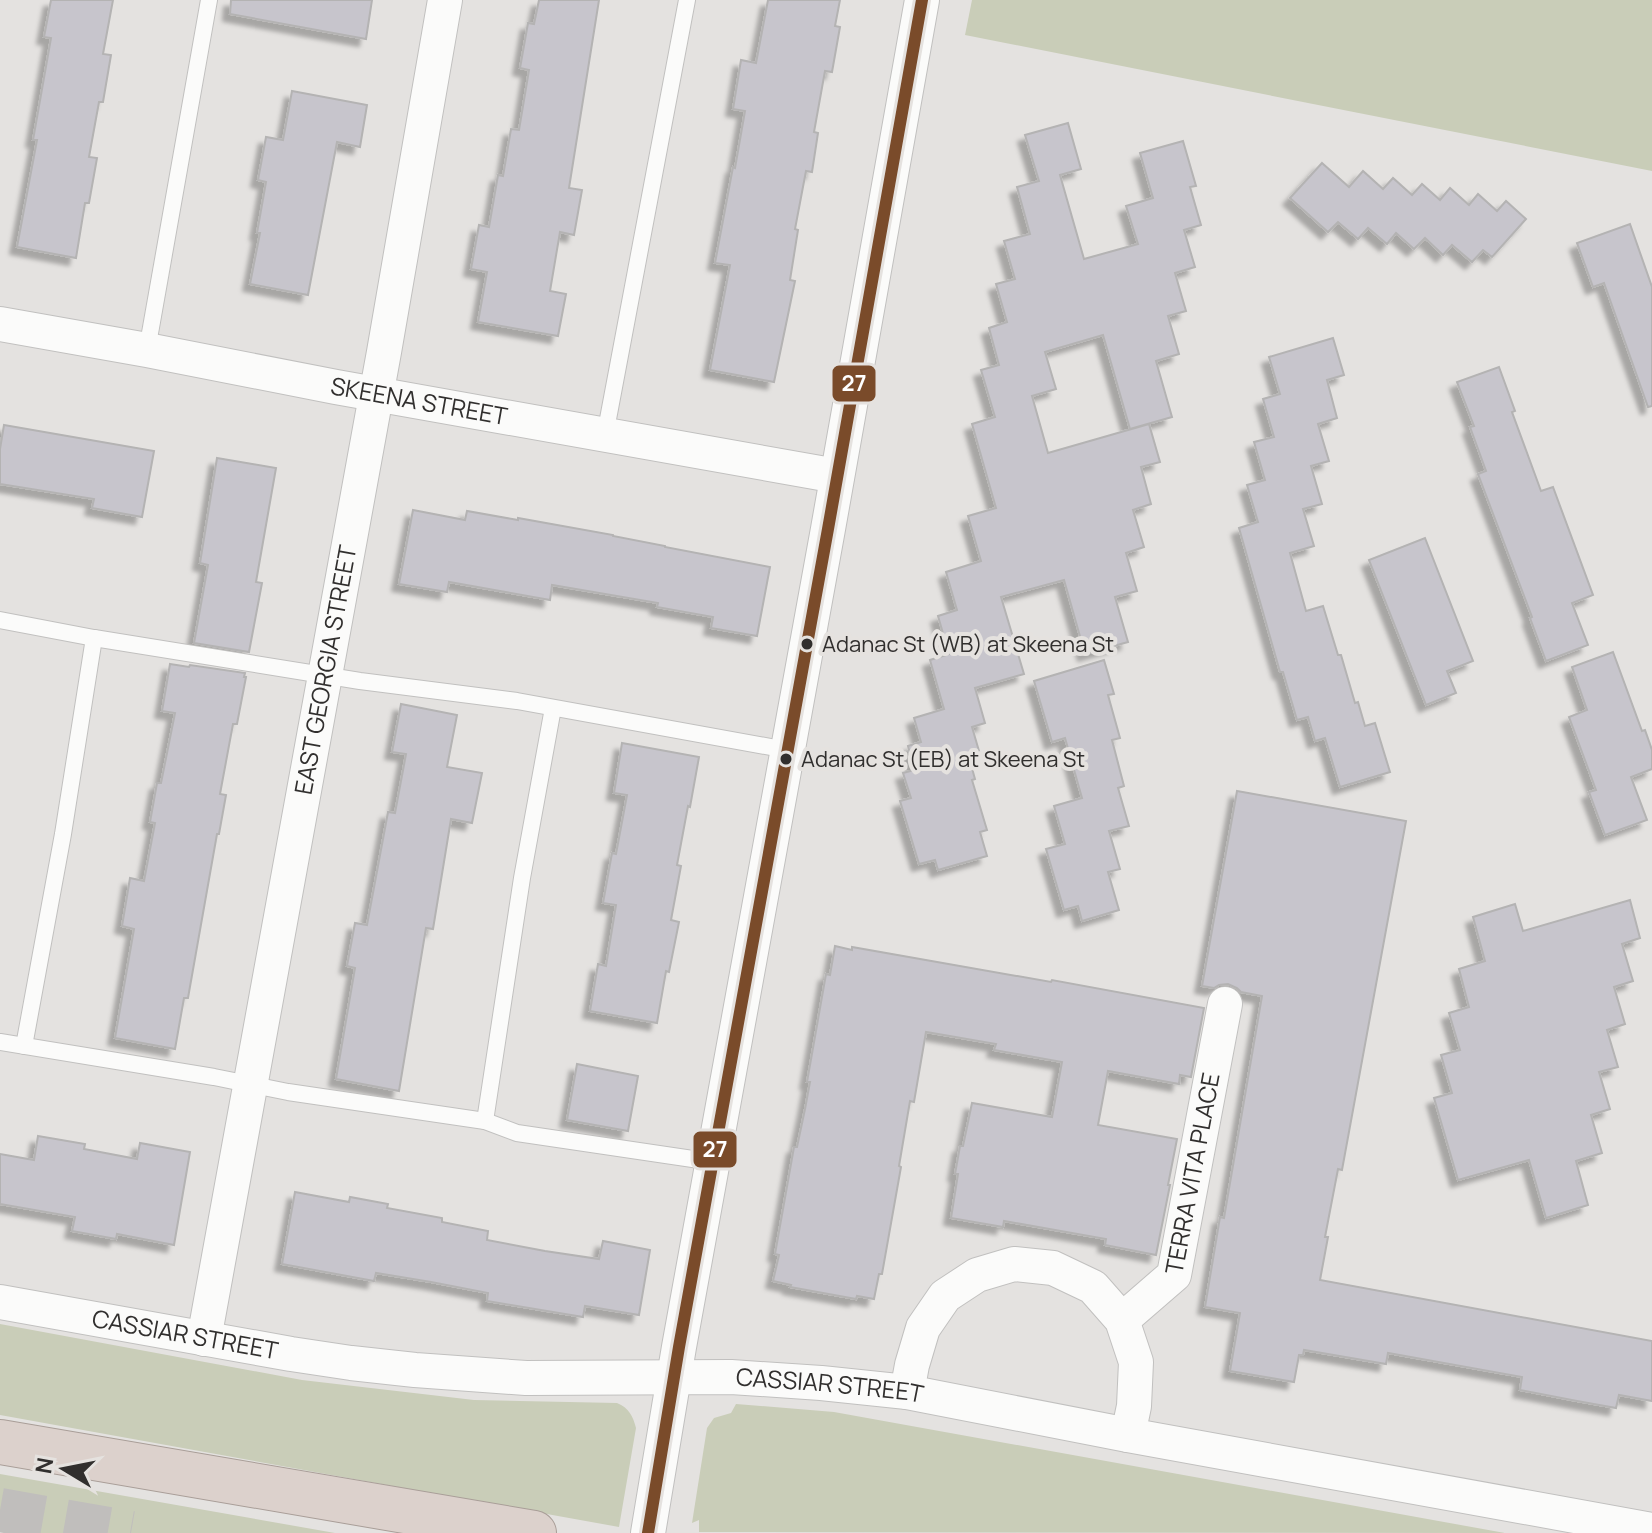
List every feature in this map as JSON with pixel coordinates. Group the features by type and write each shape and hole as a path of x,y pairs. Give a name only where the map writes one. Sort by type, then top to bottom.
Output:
{"highway":[{"path":"0,1442 534,1533"}],"street":[{"name":"EAST GEORGIA STREET","path":"204,1339 445,0"},
{"path":"651,1518 673,1378 922,0"},
{"name":"SKEENA STREET","path":"0,324 837,476"},
{"name":"TERRA VITA PLACE","path":"1122,1320 1174,1275 1225,1004"},
{"path":"907,1392 923,1328 945,1296 977,1275 1014,1264 1053,1268 1093,1287 1122,1320 1136,1362 1134,1406 1128,1435"},
{"name":"CASSIAR STREET","path":"0,1302 351,1363 461,1374 526,1378 731,1377 907,1392 1652,1530"}],"lane":[{"path":"147,350 209,0"},
{"path":"605,435 687,0"},
{"path":"0,620 360,681 517,701 787,750"},
{"path":"24,1046 63,834 94,638"},
{"path":"485,1121 522,878 553,708"},
{"path":"0,1042 288,1092 485,1121 517,1133 713,1162"}],"green space":[{"path":"972,0 1652,0 1652,171 965,35"},
{"path":"0,1324 302,1380 474,1400 617,1403 630,1413 636,1428 619,1527 0,1415"},
{"path":"736,1404 834,1412 1505,1533 699,1532 699,1520 692,1523 707,1428 714,1418 731,1413"},
{"path":"0,1474 335,1533 18,1533 21,1520 0,1515"}],"building":[{"path":"51,0 113,0 103,54 111,55 89,157 97,158 89,203 85,203 76,258 17,247 37,140 33,140 51,38 44,37"},
{"path":"231,0 372,0 366,39 230,14"},
{"path":"539,0 599,0 569,188 582,190 574,235 560,232 550,291 566,294 558,336 478,322 487,272 471,269 479,225 489,227 498,175 503,176 511,129 519,130 529,70 520,68 528,23 534,24"},
{"path":"768,0 840,0 835,26 840,27 832,72 825,71 814,132 818,133 812,172 806,171 795,229 798,230 790,280 795,281 774,382 710,370 730,265 715,263 745,111 733,109 741,60 756,63"},
{"path":"292,91 367,105 360,147 337,142 308,295 250,284 266,182 258,180 266,137 283,140"},
{"path":"1068,123 1081,169 1060,175 1084,259 1138,244 1126,206 1153,198 1140,153 1183,141 1196,186 1190,187 1201,225 1184,230 1195,267 1175,273 1186,311 1168,316 1179,354 1156,361 1172,417 1130,429 1103,335 1045,352 1056,389 1032,396 1048,453 1149,424 1160,462 1141,467 1151,504 1133,510 1144,547 1126,553 1137,591 1115,597 1128,642 1085,654 1064,580 1001,597 1024,674 975,688 985,723 972,727 979,751 968,754 975,779 972,780 987,830 980,832 987,856 938,870 935,860 919,864 900,801 911,798 903,773 914,770 908,746 921,742 914,718 944,709 930,660 949,654 938,616 957,610 946,572 981,561 968,516 996,508 972,424 995,417 981,370 999,365 989,328 1007,322 996,284 1015,279 1004,241 1030,234 1017,187 1039,181 1025,135"},
{"path":"1322,163 1349,187 1363,171 1383,189 1393,178 1412,195 1422,184 1440,200 1450,188 1469,205 1478,194 1497,211 1506,201 1526,219 1492,257 1483,250 1472,262 1452,245 1443,255 1425,238 1414,249 1396,233 1387,244 1368,228 1358,239 1338,222 1328,232 1290,198"},
{"path":"1630,224 1652,287 1652,406 1648,407 1604,283 1593,287 1577,243"},
{"path":"1333,338 1344,375 1327,380 1337,418 1318,424 1329,461 1311,466 1322,504 1303,509 1314,546 1290,553 1306,611 1323,606 1355,703 1358,702 1365,726 1375,723 1390,772 1340,787 1325,738 1315,741 1308,717 1297,720 1239,528 1258,522 1247,485 1265,480 1254,442 1274,437 1263,399 1280,394 1269,357"},
{"path":"1499,367 1541,491 1553,487 1593,595 1572,603 1588,645 1546,661 1478,474 1486,471 1470,427 1474,426 1457,382"},
{"path":"4,425 154,451 142,517 92,508 94,499 0,484"},
{"path":"217,458 276,468 256,582 262,583 249,652 194,643 208,565 200,563"},
{"path":"413,510 465,520 467,511 518,518 770,567 757,636 711,628 713,617 657,607 658,603 552,585 550,600 449,582 447,592 399,584"},
{"path":"1425,538 1473,661 1447,671 1456,693 1426,705 1369,560"},
{"path":"1613,652 1652,750 1652,769 1631,777 1647,820 1605,835 1589,792 1596,790 1569,717 1587,710 1572,667"},
{"path":"1104,660 1114,694 1108,695 1120,738 1112,740 1124,786 1118,788 1129,826 1109,831 1120,869 1108,872 1119,910 1082,921 1078,906 1064,910 1046,849 1065,844 1054,806 1082,798 1065,738 1052,742 1034,681"},
{"path":"170,664 245,673 246,677 237,724 233,724 220,794 226,795 188,998 184,998 175,1049 115,1038 134,929 122,926 130,878 144,881 155,823 150,822 157,783 161,783 175,713 162,711"},
{"path":"401,704 457,715 447,767 482,773 472,823 451,819 433,929 426,928 399,1091 336,1079 355,968 347,966 355,923 367,925 388,812 395,813 406,754 392,752"},
{"path":"622,743 699,757 677,865 681,866 671,920 679,922 657,1023 590,1011 598,964 606,966 616,905 603,903 627,795 614,793"},
{"path":"1237,791 1406,821 1342,1170 1338,1169 1325,1237 1328,1237 1320,1280 1652,1341 1652,1401 1619,1395 1616,1408 1577,1401 1520,1390 1522,1377 1388,1353 1386,1364 1304,1350 1303,1355 1299,1355 1294,1382 1230,1371 1240,1313 1205,1307 1220,1217 1224,1218 1262,996 1241,992 1228,984 1214,988 1202,986"},
{"path":"1630,900 1640,938 1622,944 1633,981 1614,987 1625,1024 1607,1030 1618,1067 1599,1072 1610,1109 1591,1115 1602,1153 1576,1161 1588,1205 1546,1218 1529,1160 1458,1180 1434,1098 1452,1093 1441,1055 1460,1050 1449,1013 1469,1007 1459,969 1485,961 1473,917 1515,904 1523,931"},
{"path":"835,946 1052,980 1204,1008 1191,1077 1180,1075 1179,1084 1108,1071 1098,1125 1177,1139 1156,1255 1105,1245 1106,1239 1004,1221 1003,1227 951,1218 960,1146 963,1146 972,1103 1052,1117 1062,1062 994,1050 996,1044 926,1032 914,1102 910,1101 882,1274 879,1274 874,1299 857,1296 856,1299 773,1281 779,1255 775,1254 794,1147 797,1147 810,1082 807,1082 826,974 830,975"},
{"path":"577,1064 638,1076 628,1131 567,1120"},
{"path":"38,1136 85,1144 84,1149 137,1159 140,1143 190,1152 174,1245 117,1234 116,1239 72,1231 75,1217 0,1204 0,1154 34,1160"},
{"path":"295,1192 349,1202 350,1197 388,1204 387,1208 442,1218 442,1222 488,1231 487,1240 545,1251 599,1259 603,1241 650,1250 639,1315 585,1306 583,1317 487,1301 488,1293 431,1282 376,1273 374,1281 282,1264"}],"tunnel":[{"path":"0,1510 131,1533"}],"transit line":[{"name":"27","path":"648,1533 922,0"}],"place":[{"name":"Adanac St (WB) at Skeena St","path":"807,644"},
{"name":"Adanac St (EB) at Skeena St","path":"786,759"}]}
